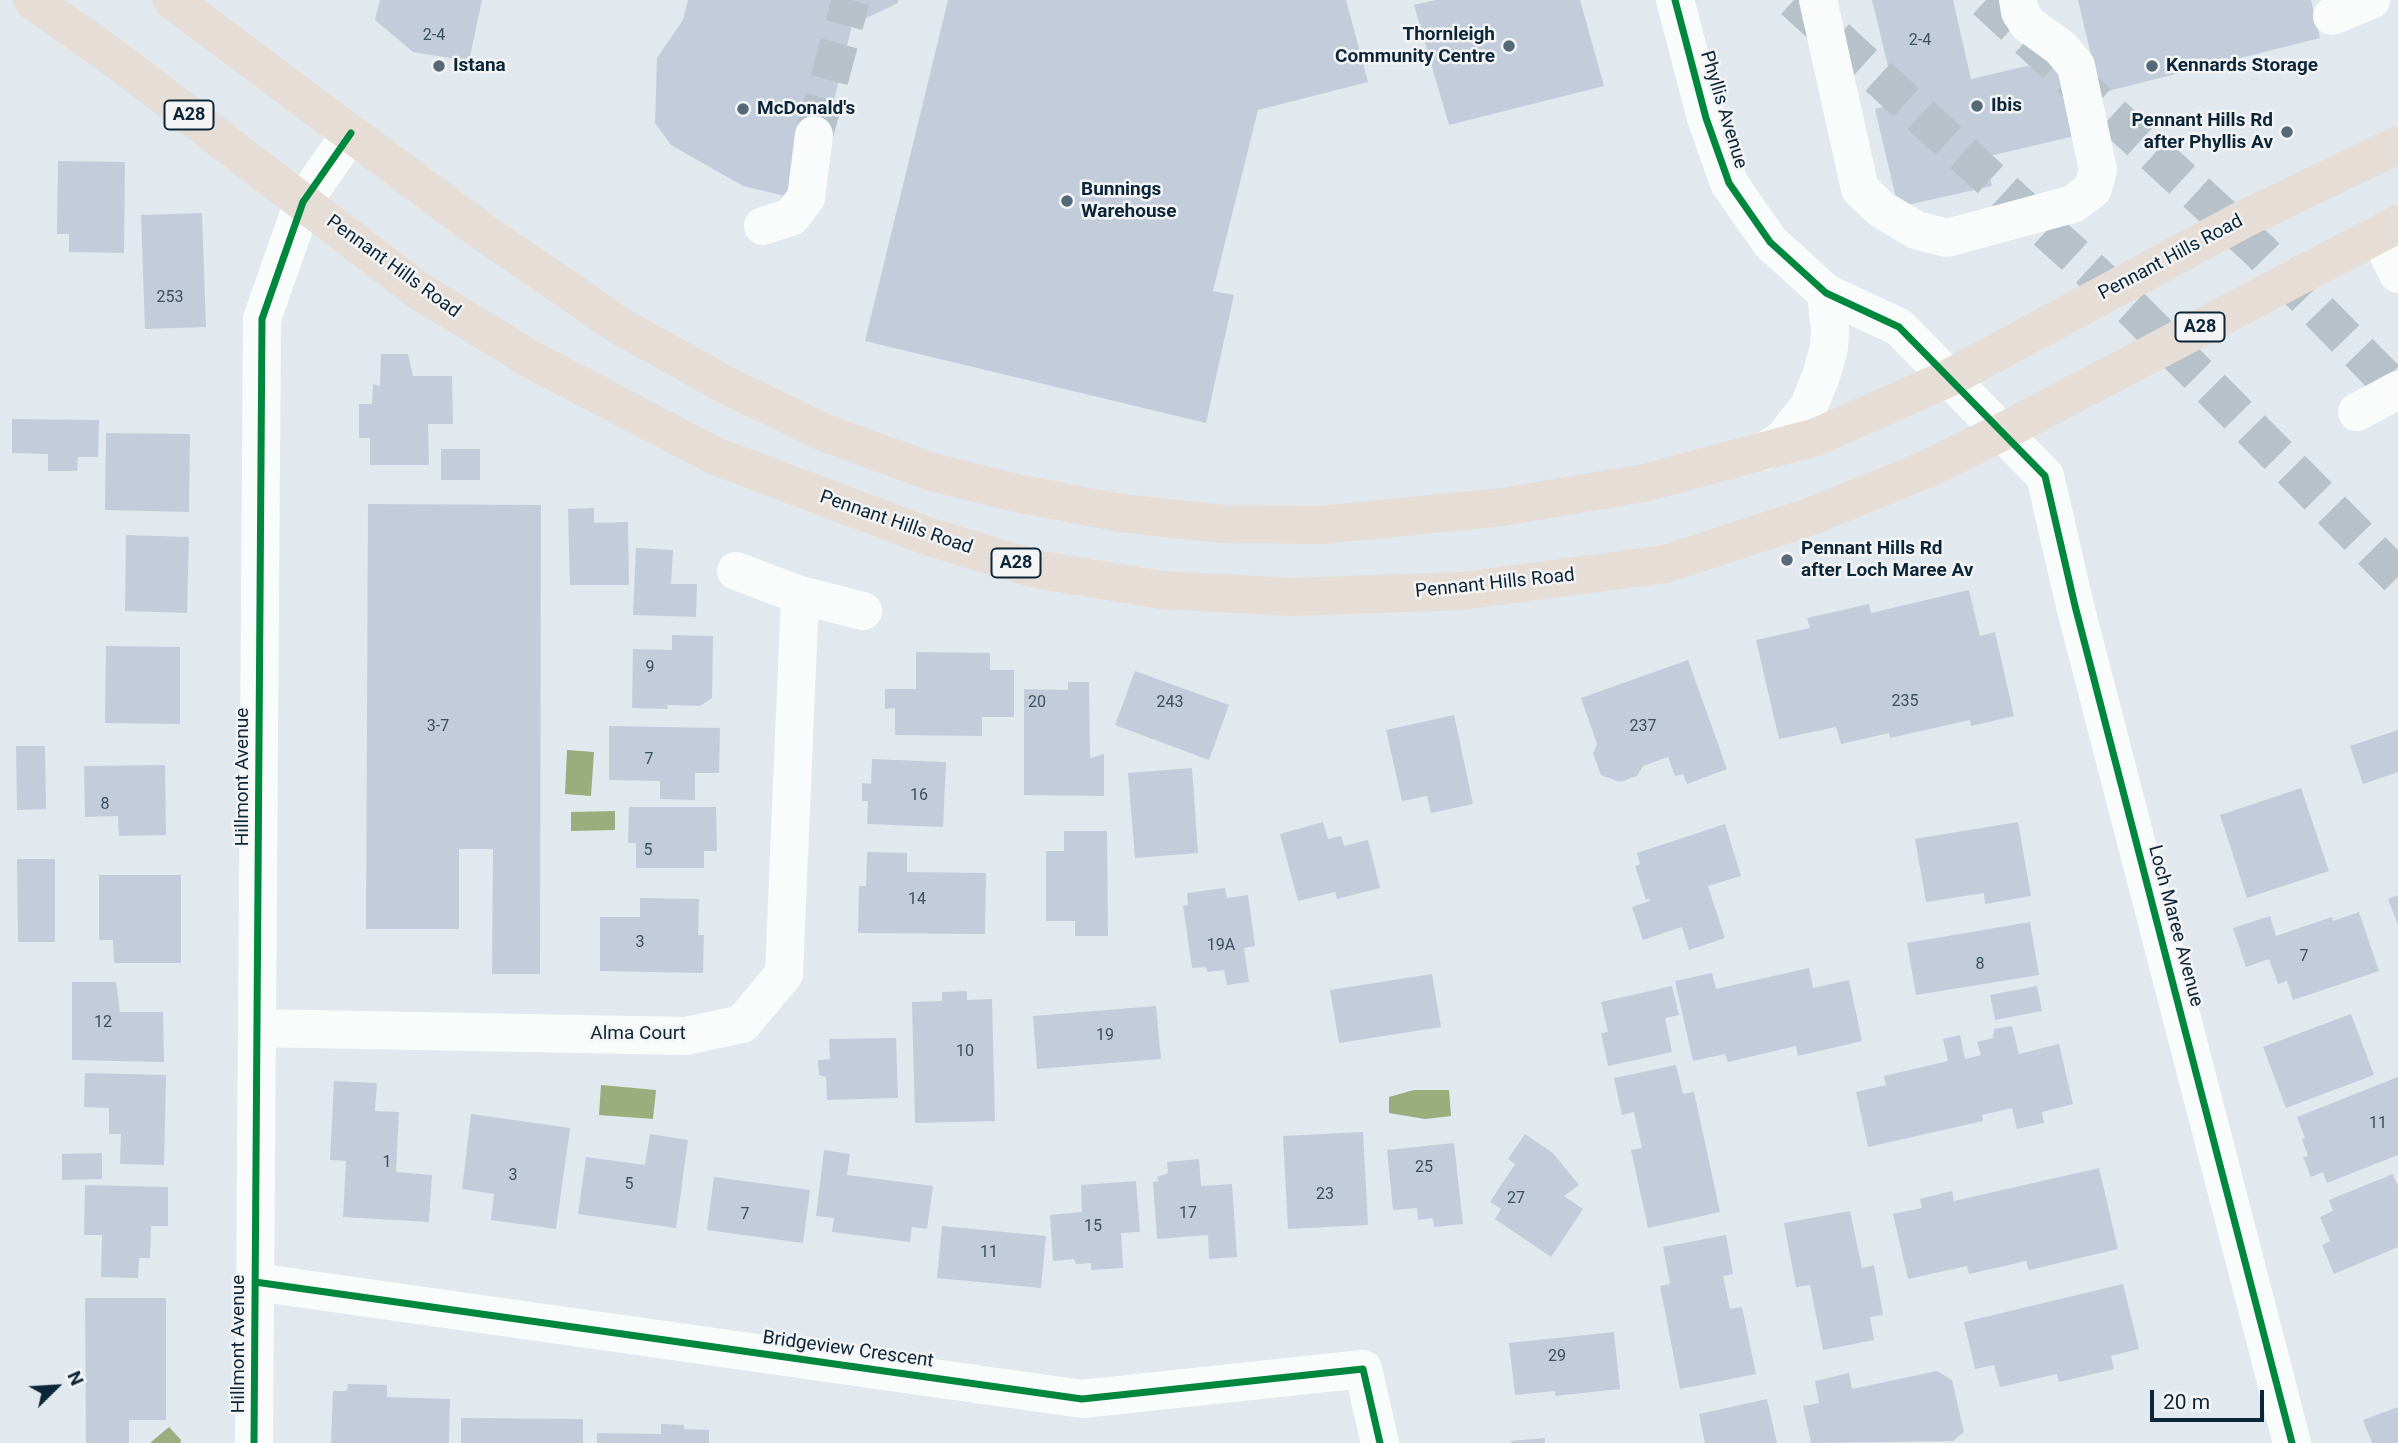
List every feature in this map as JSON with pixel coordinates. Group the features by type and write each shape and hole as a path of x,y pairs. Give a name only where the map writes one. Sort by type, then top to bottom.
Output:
{"highway":[{"name":"Pennant Hills Road","path":"32,0 118,61 419,291 532,360 715,456 917,533 1035,569 1162,590 1292,597 1462,591 1665,564 1809,517 1927,469 2388,229"},
{"name":"Pennant Hills Road","path":"172,0 483,232 620,326 726,385 825,433 932,472 1021,494 1120,513 1223,524 1321,526 1502,507 1644,483 1816,437 1949,378 2242,220 2398,145"}],"street":[{"name":"Phyllis Avenue","path":"1675,0 1706,118 1729,183 1770,242 1826,293 1899,327 1949,378"},
{"path":"1818,0 1860,189 1881,209 1916,230 1947,238 2073,204 2093,189 2098,170 2076,66 2061,48 2028,24 2020,12 2018,0"},
{"path":"2332,16 2371,0"},
{"name":"Hillmont Avenue","path":"254,1443 262,319 303,202 351,133"},
{"path":"763,226 791,217 806,198 814,135"},
{"path":"2388,229 2398,274"},
{"path":"1764,452 1783,439 1809,406 1821,376 1829,348 1826,293"},
{"path":"1949,378 2002,432"},
{"path":"2357,412 2398,390"},
{"name":"Loch Maree Avenue","path":"2002,432 2045,476 2075,606 2292,1443"},
{"path":"736,570 800,595 863,611"},
{"name":"Alma Court","path":"257,1028 686,1036 742,1024 784,974 800,595"},
{"name":"Bridgeview Crescent","path":"255,1282 1082,1399 1363,1370 1380,1443"}],"shaded area":[{"path":"567,750 594,752 591,796 565,794"},
{"path":"615,811 615,830 571,831 571,812"},
{"path":"601,1085 656,1090 653,1119 599,1115"},
{"path":"1414,1090 1449,1090 1451,1116 1425,1119 1389,1113 1389,1097"},
{"path":"169,1427 181,1440 180,1443 150,1443"}],"building":[{"path":"380,0 482,0 469,61 413,52 375,20"},
{"name":"McDonald's","path":"688,0 898,0 898,3 852,25 825,138 794,198 743,186 671,145 655,123 657,58 683,20"},
{"name":"Bunnings Warehouse","path":"948,0 1346,0 1368,82 1258,110 1213,291 1234,295 1206,423 865,341"},
{"name":"Thornleigh Community Centre","path":"1436,0 1580,0 1604,86 1449,125 1414,5"},
{"name":"Ibis","path":"1872,0 1953,0 1971,79 2057,59 2075,136 1985,157 1992,186 1898,207 1875,109 1897,103"},
{"name":"Kennards Storage","path":"2078,0 2311,0 2320,38 2100,93"},
{"path":"58,161 125,162 124,253 69,252 69,234 57,234"},
{"path":"202,213 206,327 145,329 141,215"},
{"path":"381,354 408,354 413,376 452,376 453,424 428,424 429,465 370,465 370,438 359,438 359,404 372,404 373,384 380,386"},
{"path":"12,419 99,420 98,457 78,457 77,471 48,471 48,454 12,453"},
{"path":"106,433 190,434 189,512 105,510"},
{"path":"441,449 480,449 480,480 441,480"},
{"path":"368,504 541,505 540,974 492,974 493,849 459,849 459,929 366,929"},
{"path":"594,508 594,523 628,522 629,585 570,585 568,509"},
{"path":"126,535 189,537 187,613 125,611"},
{"path":"636,548 673,550 671,584 697,584 696,617 633,615"},
{"path":"1969,590 1980,636 1995,632 2014,716 1971,726 1970,720 1890,738 1889,733 1841,744 1836,727 1779,739 1756,640 1810,628 1807,618 1869,604 1871,613"},
{"path":"672,635 713,636 712,698 700,706 632,708 633,649 672,650"},
{"path":"106,646 180,647 180,724 105,723"},
{"path":"916,652 990,653 990,670 1014,670 1014,717 982,717 982,736 895,735 895,708 885,709 885,689 916,689"},
{"path":"1688,660 1727,769 1687,784 1683,774 1675,776 1668,757 1643,766 1637,776 1620,782 1601,775 1593,754 1597,744 1581,698"},
{"path":"1135,671 1229,705 1209,760 1115,725"},
{"path":"1068,682 1089,682 1090,758 1104,754 1104,796 1024,795 1024,689 1068,690"},
{"path":"1454,715 1473,804 1431,813 1427,796 1402,801 1386,730"},
{"path":"609,726 720,728 719,773 695,773 695,800 660,799 660,781 609,780"},
{"path":"2398,730 2398,772 2363,784 2350,746"},
{"path":"16,746 45,746 46,809 17,810"},
{"path":"872,759 946,762 943,827 867,824 868,801 862,801 862,783 871,784"},
{"path":"165,765 166,835 119,836 118,816 85,817 84,766"},
{"path":"1192,768 1198,853 1135,858 1128,773"},
{"path":"2301,788 2329,871 2247,898 2220,815"},
{"path":"629,807 716,807 717,851 704,851 704,868 636,868 636,843 628,843"},
{"path":"1323,822 1328,839 1341,836 1344,846 1368,840 1380,888 1337,899 1335,892 1298,901 1280,834"},
{"path":"2018,822 2031,896 1985,904 1984,893 1926,902 1915,839"},
{"path":"1725,824 1741,876 1708,886 1725,938 1689,950 1682,927 1643,940 1632,907 1650,901 1649,898 1646,900 1635,866 1640,864 1637,853"},
{"path":"1064,831 1107,831 1108,936 1075,936 1075,921 1046,921 1046,851 1064,851"},
{"path":"867,852 907,853 907,872 986,873 985,934 858,933 859,886 866,886"},
{"path":"17,859 55,859 55,942 18,942"},
{"path":"99,875 181,875 181,963 114,963 113,940 99,940"},
{"path":"1225,888 1227,898 1248,895 1255,946 1244,948 1249,982 1227,985 1224,970 1207,972 1206,967 1192,968 1183,906 1188,905 1187,893"},
{"path":"2398,895 2398,925 2388,899"},
{"path":"640,898 699,899 698,935 704,935 703,973 600,971 600,917 640,917"},
{"path":"2359,912 2379,971 2293,1000 2287,981 2278,984 2269,959 2246,967 2233,928 2270,916 2276,936 2332,917 2333,921"},
{"path":"2030,922 2039,975 1916,995 1907,943"},
{"path":"1809,968 1813,988 1849,980 1862,1041 1798,1056 1796,1046 1728,1062 1725,1054 1693,1061 1675,981 1712,973 1716,989"},
{"path":"1432,974 1441,1027 1339,1043 1330,990"},
{"path":"72,982 116,982 120,1012 163,1012 164,1062 72,1060"},
{"path":"1672,986 1679,1015 1665,1018 1672,1052 1608,1066 1601,1033 1608,1032 1601,1002"},
{"path":"2037,986 2042,1011 1995,1020 1990,995"},
{"path":"967,991 967,1000 992,999 995,1121 915,1123 912,1002 942,1001 942,992"},
{"path":"1156,1006 1161,1059 1037,1069 1033,1016"},
{"path":"2351,1014 2374,1075 2286,1108 2263,1047"},
{"path":"2012,1026 2019,1054 2059,1044 2073,1104 2042,1112 2044,1123 2017,1129 2012,1108 1982,1115 1983,1121 1868,1147 1856,1092 1886,1085 1884,1076 1948,1061 1943,1039 1960,1035 1965,1059 1981,1055 1977,1042 1993,1038 1994,1029"},
{"path":"896,1038 898,1098 827,1100 826,1077 819,1075 818,1060 830,1059 829,1039"},
{"path":"1676,1065 1683,1094 1694,1092 1720,1212 1648,1228 1631,1150 1642,1148 1634,1112 1622,1115 1614,1078"},
{"path":"85,1073 166,1075 164,1165 120,1164 121,1134 109,1134 109,1108 84,1107"},
{"path":"2398,1077 2398,1155 2327,1183 2323,1172 2311,1177 2303,1157 2308,1156 2297,1117"},
{"path":"334,1081 377,1083 375,1111 399,1112 396,1172 432,1175 429,1222 343,1217 346,1161 330,1160"},
{"path":"471,1114 570,1128 556,1229 491,1220 494,1194 462,1189"},
{"path":"1363,1132 1368,1225 1288,1229 1283,1136"},
{"path":"650,1134 688,1140 676,1228 578,1214 586,1157 645,1165"},
{"path":"1525,1134 1553,1153 1579,1185 1564,1196 1583,1209 1551,1257 1495,1219 1501,1209 1490,1202 1515,1164 1508,1159"},
{"path":"1454,1143 1463,1224 1434,1227 1433,1218 1418,1220 1417,1208 1393,1210 1387,1150"},
{"path":"824,1150 850,1154 847,1175 933,1186 927,1229 912,1227 910,1242 832,1232 834,1218 816,1216"},
{"path":"102,1153 102,1179 62,1180 62,1154"},
{"path":"1199,1159 1201,1186 1232,1184 1237,1257 1209,1259 1208,1235 1157,1239 1153,1182 1159,1181 1157,1177 1168,1173 1167,1162"},
{"path":"2099,1168 2118,1249 2029,1270 2026,1261 1969,1274 1967,1266 1908,1279 1893,1214 1922,1208 1920,1199 1952,1191 1954,1201"},
{"path":"2393,1174 2398,1186 2398,1247 2334,1274 2322,1245 2330,1241 2320,1217 2333,1211 2329,1200"},
{"path":"714,1177 810,1190 803,1243 707,1230"},
{"path":"1136,1181 1140,1232 1121,1233 1123,1268 1091,1270 1091,1263 1076,1264 1074,1259 1053,1261 1050,1215 1082,1212 1081,1185"},
{"path":"85,1185 168,1187 168,1226 151,1226 150,1258 139,1258 138,1278 101,1277 102,1235 84,1235"},
{"path":"1850,1211 1862,1268 1874,1265 1883,1315 1870,1317 1874,1340 1823,1350 1810,1285 1796,1287 1784,1223"},
{"path":"942,1226 1046,1236 1041,1288 937,1278"},
{"path":"1726,1235 1733,1274 1723,1276 1730,1309 1742,1307 1756,1374 1680,1389 1660,1286 1670,1284 1663,1247"},
{"path":"2123,1284 2139,1349 2111,1356 2114,1369 2059,1382 2057,1374 2000,1387 1994,1365 1975,1369 1964,1322"},
{"path":"85,1298 166,1298 166,1420 129,1420 129,1443 86,1443"},
{"path":"1614,1332 1620,1389 1555,1396 1555,1391 1515,1395 1509,1343"},
{"path":"1937,1371 1952,1380 1964,1432 1953,1441 1811,1443 1803,1406 1819,1403 1815,1381 1849,1373 1852,1389"},
{"path":"348,1384 387,1385 387,1397 450,1399 449,1443 331,1443 333,1391 347,1391"},
{"path":"1767,1399 1777,1443 1705,1443 1699,1414"},
{"path":"2398,1407 2398,1443 2372,1443 2363,1420"},
{"path":"461,1418 583,1419 583,1443 461,1443"},
{"path":"661,1424 684,1425 684,1429 709,1430 709,1443 597,1443 597,1433 661,1434"},
{"path":"1545,1438 1545,1443 1511,1443 1511,1441"}],"tunnel":[{"path":"814,135 851,0"},
{"path":"1794,0 2134,310 2398,577"},
{"path":"1986,0 2259,250 2398,392"}],"cycle path":[{"path":"1675,0 1706,118 1729,183 1770,242 1826,293 1899,327 2045,476 2075,606 2292,1443"},
{"path":"254,1443 262,319 303,202 351,133"},
{"path":"255,1282 1082,1399 1363,1369 1380,1443"}],"place":[{"name":"Thornleigh Community Centre","path":"1509,46"},
{"name":"Istana","path":"439,66"},
{"name":"Kennards Storage","path":"2152,66"},
{"name":"Ibis","path":"1977,106"},
{"name":"McDonald's","path":"743,109"},
{"name":"Pennant Hills Rd after Phyllis Av","path":"2287,132"},
{"name":"Bunnings Warehouse","path":"1067,201"},
{"name":"Pennant Hills Rd after Loch Maree Av","path":"1787,560"}]}
